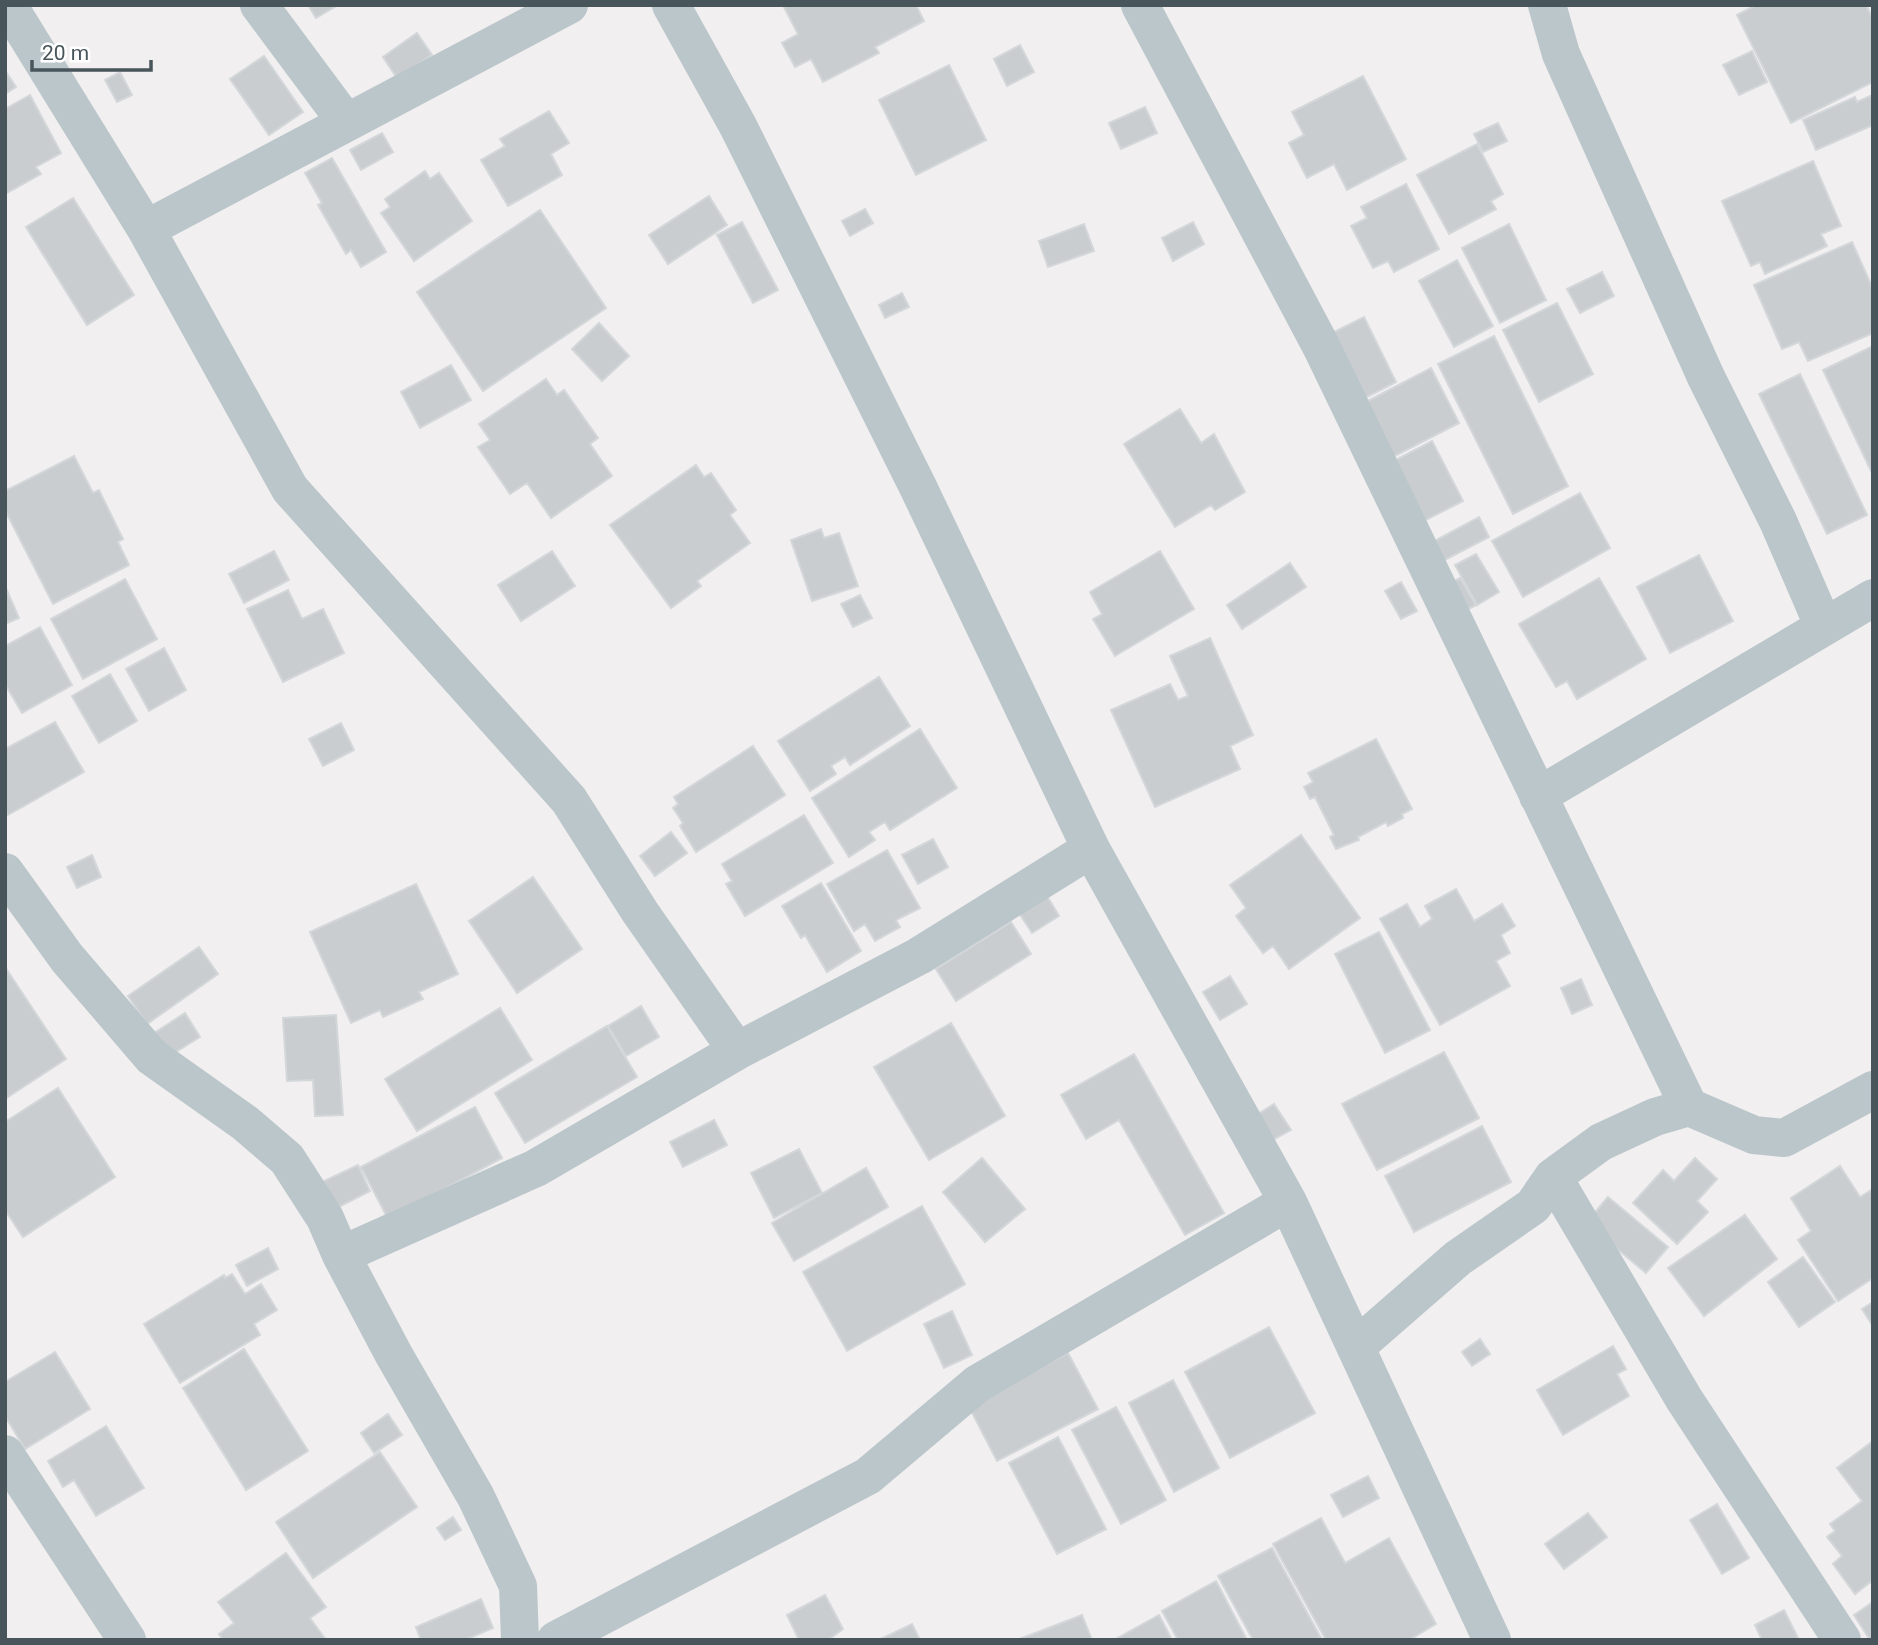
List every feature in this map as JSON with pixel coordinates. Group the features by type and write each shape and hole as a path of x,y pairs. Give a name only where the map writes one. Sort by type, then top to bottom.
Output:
{"street":[{"path":"8,5 146,229 290,489 569,800 640,912 737,1051"},
{"path":"259,5 346,122"},
{"path":"146,229 569,5"},
{"path":"671,5 738,126 912,474 1091,849 1288,1202 1492,1640"},
{"path":"1140,5 1321,346 1689,1107"},
{"path":"1547,5 1561,54 1706,377 1778,521 1823,625"},
{"path":"1538,796 1823,625 1873,598"},
{"path":"341,1255 536,1168 737,1051 919,956 1091,849"},
{"path":"5,872 67,958 152,1057 245,1123 287,1159 325,1218 341,1255 476,1497 518,1586 520,1640"},
{"path":"1357,1346 1458,1258 1533,1206 1553,1177 1601,1142 1655,1117 1689,1107 1754,1135 1784,1138 1873,1090"},
{"path":"1553,1177 1684,1399 1842,1640"},
{"path":"556,1640 867,1476 976,1384 1288,1202"},
{"path":"5,1454 127,1640"}],"building":[{"path":"308,5 338,5 316,18"},
{"path":"916,5 924,21 875,47 879,53 823,82 811,59 795,67 782,43 798,34 784,7"},
{"path":"1756,5 1866,5 1873,19 1873,82 1791,123 1737,15"},
{"path":"417,33 432,55 397,78 383,57"},
{"path":"1020,45 1034,72 1007,86 994,59"},
{"path":"1752,51 1767,82 1739,95 1723,65"},
{"path":"264,56 303,112 269,135 230,79"},
{"path":"949,65 986,140 916,175 879,100"},
{"path":"120,72 132,95 117,102 105,80"},
{"path":"5,73 16,87 5,94"},
{"path":"1363,76 1406,159 1347,190 1334,164 1307,178 1289,143 1304,135 1292,112"},
{"path":"30,95 61,153 36,167 41,174 5,194 5,109"},
{"path":"1872,95 1873,125 1816,150 1803,120 1855,97 1857,102"},
{"path":"1145,107 1157,133 1121,149 1109,123"},
{"path":"549,111 569,143 551,154 562,175 508,206 481,160 505,146 500,139"},
{"path":"1498,123 1507,141 1483,152 1474,134"},
{"path":"382,133 393,152 361,170 350,150"},
{"path":"1477,144 1503,194 1491,201 1496,209 1449,234 1417,175"},
{"path":"332,158 386,252 361,267 351,250 346,254 318,205 322,203 305,173"},
{"path":"1813,161 1841,226 1821,234 1827,246 1765,274 1760,262 1751,266 1722,201"},
{"path":"425,171 430,179 439,173 472,221 414,261 381,213 390,207 385,199"},
{"path":"1406,184 1439,249 1394,272 1388,261 1373,268 1351,226 1367,218 1361,207"},
{"path":"709,196 727,225 668,264 649,235"},
{"path":"73,198 134,295 87,325 26,227"},
{"path":"865,209 873,223 850,236 842,221"},
{"path":"540,210 606,308 483,391 417,292"},
{"path":"742,222 778,290 753,303 717,235"},
{"path":"1193,222 1204,244 1173,261 1162,238"},
{"path":"1084,224 1094,251 1048,267 1039,241"},
{"path":"1509,224 1546,300 1500,323 1462,248"},
{"path":"1852,242 1873,289 1873,333 1808,361 1799,342 1782,349 1754,285"},
{"path":"1457,260 1493,326 1454,347 1419,281"},
{"path":"1602,272 1614,296 1580,313 1567,289"},
{"path":"902,293 909,307 885,318 879,305"},
{"path":"1557,303 1593,374 1539,402 1503,330"},
{"path":"1364,317 1396,382 1361,400 1328,335"},
{"path":"599,323 629,356 602,381 572,349"},
{"path":"1494,336 1568,486 1513,514 1438,364"},
{"path":"1873,346 1873,475 1823,370"},
{"path":"451,365 471,400 420,428 401,392"},
{"path":"1431,368 1459,423 1391,458 1362,404"},
{"path":"1800,374 1867,515 1827,534 1759,394"},
{"path":"546,379 557,395 564,390 598,438 590,444 612,476 551,518 527,483 510,494 478,447 490,440 479,424"},
{"path":"1180,409 1201,443 1214,434 1245,492 1215,510 1211,505 1175,527 1124,444"},
{"path":"1432,441 1463,501 1412,527 1382,467"},
{"path":"74,456 93,493 99,490 123,539 118,542 129,565 53,604 5,510 5,491"},
{"path":"696,465 704,477 711,473 736,510 730,515 750,543 697,581 701,586 671,608 610,525"},
{"path":"1580,493 1610,548 1523,597 1492,541"},
{"path":"1479,517 1489,537 1441,562 1431,543"},
{"path":"821,529 824,538 839,533 858,586 812,601 791,540"},
{"path":"274,551 289,580 244,603 229,574"},
{"path":"552,551 575,586 521,621 498,585"},
{"path":"1160,551 1194,609 1115,656 1093,619 1102,614 1090,592"},
{"path":"1476,554 1499,592 1477,605 1455,565"},
{"path":"1699,555 1733,621 1670,653 1637,587"},
{"path":"1290,563 1306,587 1242,629 1227,605"},
{"path":"1460,578 1476,605 1463,612 1447,585"},
{"path":"1599,578 1646,659 1577,699 1567,681 1556,687 1519,624"},
{"path":"125,579 157,639 83,679 51,619"},
{"path":"1401,582 1417,611 1401,619 1385,591"},
{"path":"5,586 19,618 5,624"},
{"path":"288,590 302,619 323,609 344,653 283,682 247,609"},
{"path":"860,595 872,618 853,627 841,604"},
{"path":"40,627 72,685 22,713 5,684 5,646"},
{"path":"1210,638 1253,735 1230,746 1240,769 1155,807 1111,710 1170,684 1178,700 1188,696 1170,656"},
{"path":"164,648 186,690 149,711 126,669"},
{"path":"110,674 137,721 99,743 72,696"},
{"path":"879,677 910,726 850,765 845,757 831,766 836,774 810,791 778,741"},
{"path":"55,722 84,772 8,815 5,810 5,749"},
{"path":"341,723 354,750 323,766 309,739"},
{"path":"920,729 957,788 890,830 885,822 869,832 875,840 849,857 812,798"},
{"path":"1376,739 1412,809 1402,814 1403,818 1388,826 1386,822 1358,837 1359,840 1336,849 1330,837 1334,835 1315,797 1310,799 1304,787 1313,782 1308,773"},
{"path":"753,746 785,795 696,852 680,826 683,823 673,808 678,804 674,797"},
{"path":"804,815 833,863 745,916 726,884 732,881 722,864"},
{"path":"671,832 687,853 655,876 640,856"},
{"path":"1301,835 1360,918 1289,969 1273,946 1263,953 1236,916 1246,908 1230,885"},
{"path":"933,839 948,867 918,884 902,855"},
{"path":"887,850 920,908 896,920 900,927 875,941 865,924 854,931 827,884"},
{"path":"92,855 101,877 77,888 67,867"},
{"path":"533,877 582,949 517,993 469,921"},
{"path":"821,883 861,951 827,972 805,935 801,938 782,906"},
{"path":"416,884 458,974 419,992 423,999 383,1017 380,1010 351,1023 310,932"},
{"path":"1456,889 1474,921 1502,904 1515,926 1501,935 1510,953 1496,961 1510,986 1440,1025 1380,919 1407,904 1420,927 1432,919 1425,906"},
{"path":"1047,896 1059,916 1032,933 1019,913"},
{"path":"1011,922 1031,954 956,1001 936,969"},
{"path":"1379,932 1430,1030 1385,1053 1335,954"},
{"path":"199,947 218,974 147,1024 128,996"},
{"path":"5,967 66,1059 5,1099"},
{"path":"1230,976 1247,1004 1220,1020 1203,992"},
{"path":"1581,979 1592,1005 1572,1014 1561,988"},
{"path":"641,1006 659,1037 626,1056 608,1026"},
{"path":"500,1008 532,1060 417,1131 385,1079"},
{"path":"185,1013 200,1037 163,1060 148,1037"},
{"path":"336,1015 343,1115 315,1116 313,1080 287,1081 283,1018"},
{"path":"951,1023 1005,1116 929,1160 874,1067"},
{"path":"607,1026 637,1077 525,1143 495,1093"},
{"path":"1444,1052 1479,1118 1377,1170 1342,1104"},
{"path":"1134,1054 1224,1213 1185,1235 1119,1120 1086,1139 1061,1095"},
{"path":"58,1088 115,1177 23,1237 5,1210 5,1122"},
{"path":"1274,1104 1291,1130 1271,1141 1255,1116"},
{"path":"475,1107 502,1158 388,1219 361,1167"},
{"path":"714,1120 727,1145 683,1167 670,1142"},
{"path":"1482,1126 1511,1182 1414,1232 1385,1176"},
{"path":"799,1149 822,1193 774,1218 751,1173"},
{"path":"982,1158 1025,1209 985,1242 943,1192"},
{"path":"1695,1158 1717,1179 1697,1201 1708,1212 1677,1244 1633,1203 1663,1170 1674,1181"},
{"path":"358,1165 370,1191 333,1210 320,1183"},
{"path":"1840,1166 1860,1197 1873,1189 1873,1278 1838,1301 1798,1240 1811,1231 1791,1198"},
{"path":"866,1168 888,1207 794,1261 772,1223"},
{"path":"1608,1197 1668,1247 1646,1273 1586,1223"},
{"path":"922,1206 965,1284 847,1351 803,1272"},
{"path":"1745,1215 1777,1259 1704,1316 1668,1268"},
{"path":"268,1248 278,1269 247,1286 236,1265"},
{"path":"1803,1257 1835,1302 1799,1327 1768,1282"},
{"path":"232,1274 245,1294 261,1284 277,1310 254,1324 260,1335 180,1383 144,1324 224,1275 225,1278"},
{"path":"1873,1302 1873,1326 1862,1309"},
{"path":"952,1311 972,1355 944,1368 924,1324"},
{"path":"1269,1327 1315,1413 1230,1458 1185,1372"},
{"path":"1480,1339 1490,1354 1472,1366 1462,1352"},
{"path":"1613,1346 1626,1369 1617,1374 1629,1396 1563,1435 1537,1390"},
{"path":"244,1349 308,1451 246,1490 183,1388"},
{"path":"55,1352 90,1409 25,1449 5,1416 5,1382"},
{"path":"1068,1353 1098,1409 997,1461 968,1405"},
{"path":"1173,1380 1219,1468 1174,1492 1129,1403"},
{"path":"1116,1407 1166,1500 1121,1524 1072,1430"},
{"path":"388,1414 402,1435 374,1453 361,1433"},
{"path":"106,1426 144,1488 96,1516 74,1480 63,1487 48,1461"},
{"path":"1058,1437 1106,1529 1057,1554 1009,1463"},
{"path":"1873,1441 1873,1580 1855,1594 1833,1564 1842,1556 1827,1537 1835,1531 1830,1524 1862,1501 1837,1468"},
{"path":"380,1452 417,1507 313,1578 276,1522"},
{"path":"1368,1476 1379,1498 1343,1517 1331,1495"},
{"path":"1717,1504 1749,1558 1722,1574 1690,1520"},
{"path":"1588,1513 1607,1537 1564,1569 1545,1544"},
{"path":"453,1517 461,1530 445,1540 437,1528"},
{"path":"1321,1518 1345,1563 1389,1538 1436,1624 1409,1640 1326,1640 1273,1544"},
{"path":"1272,1548 1322,1640 1253,1640 1218,1576"},
{"path":"286,1553 326,1607 310,1618 326,1640 223,1640 219,1634 234,1623 218,1602"},
{"path":"1216,1581 1247,1640 1178,1640 1162,1611"},
{"path":"825,1595 843,1629 828,1640 799,1640 787,1615"},
{"path":"481,1599 493,1628 465,1640 421,1640 416,1627"},
{"path":"1873,1602 1873,1640 1870,1640 1854,1615"},
{"path":"1784,1610 1799,1640 1762,1640 1755,1625"},
{"path":"1082,1615 1092,1640 1017,1640"},
{"path":"1159,1615 1172,1640 1114,1640"},
{"path":"912,1624 920,1640 879,1640"}]}
